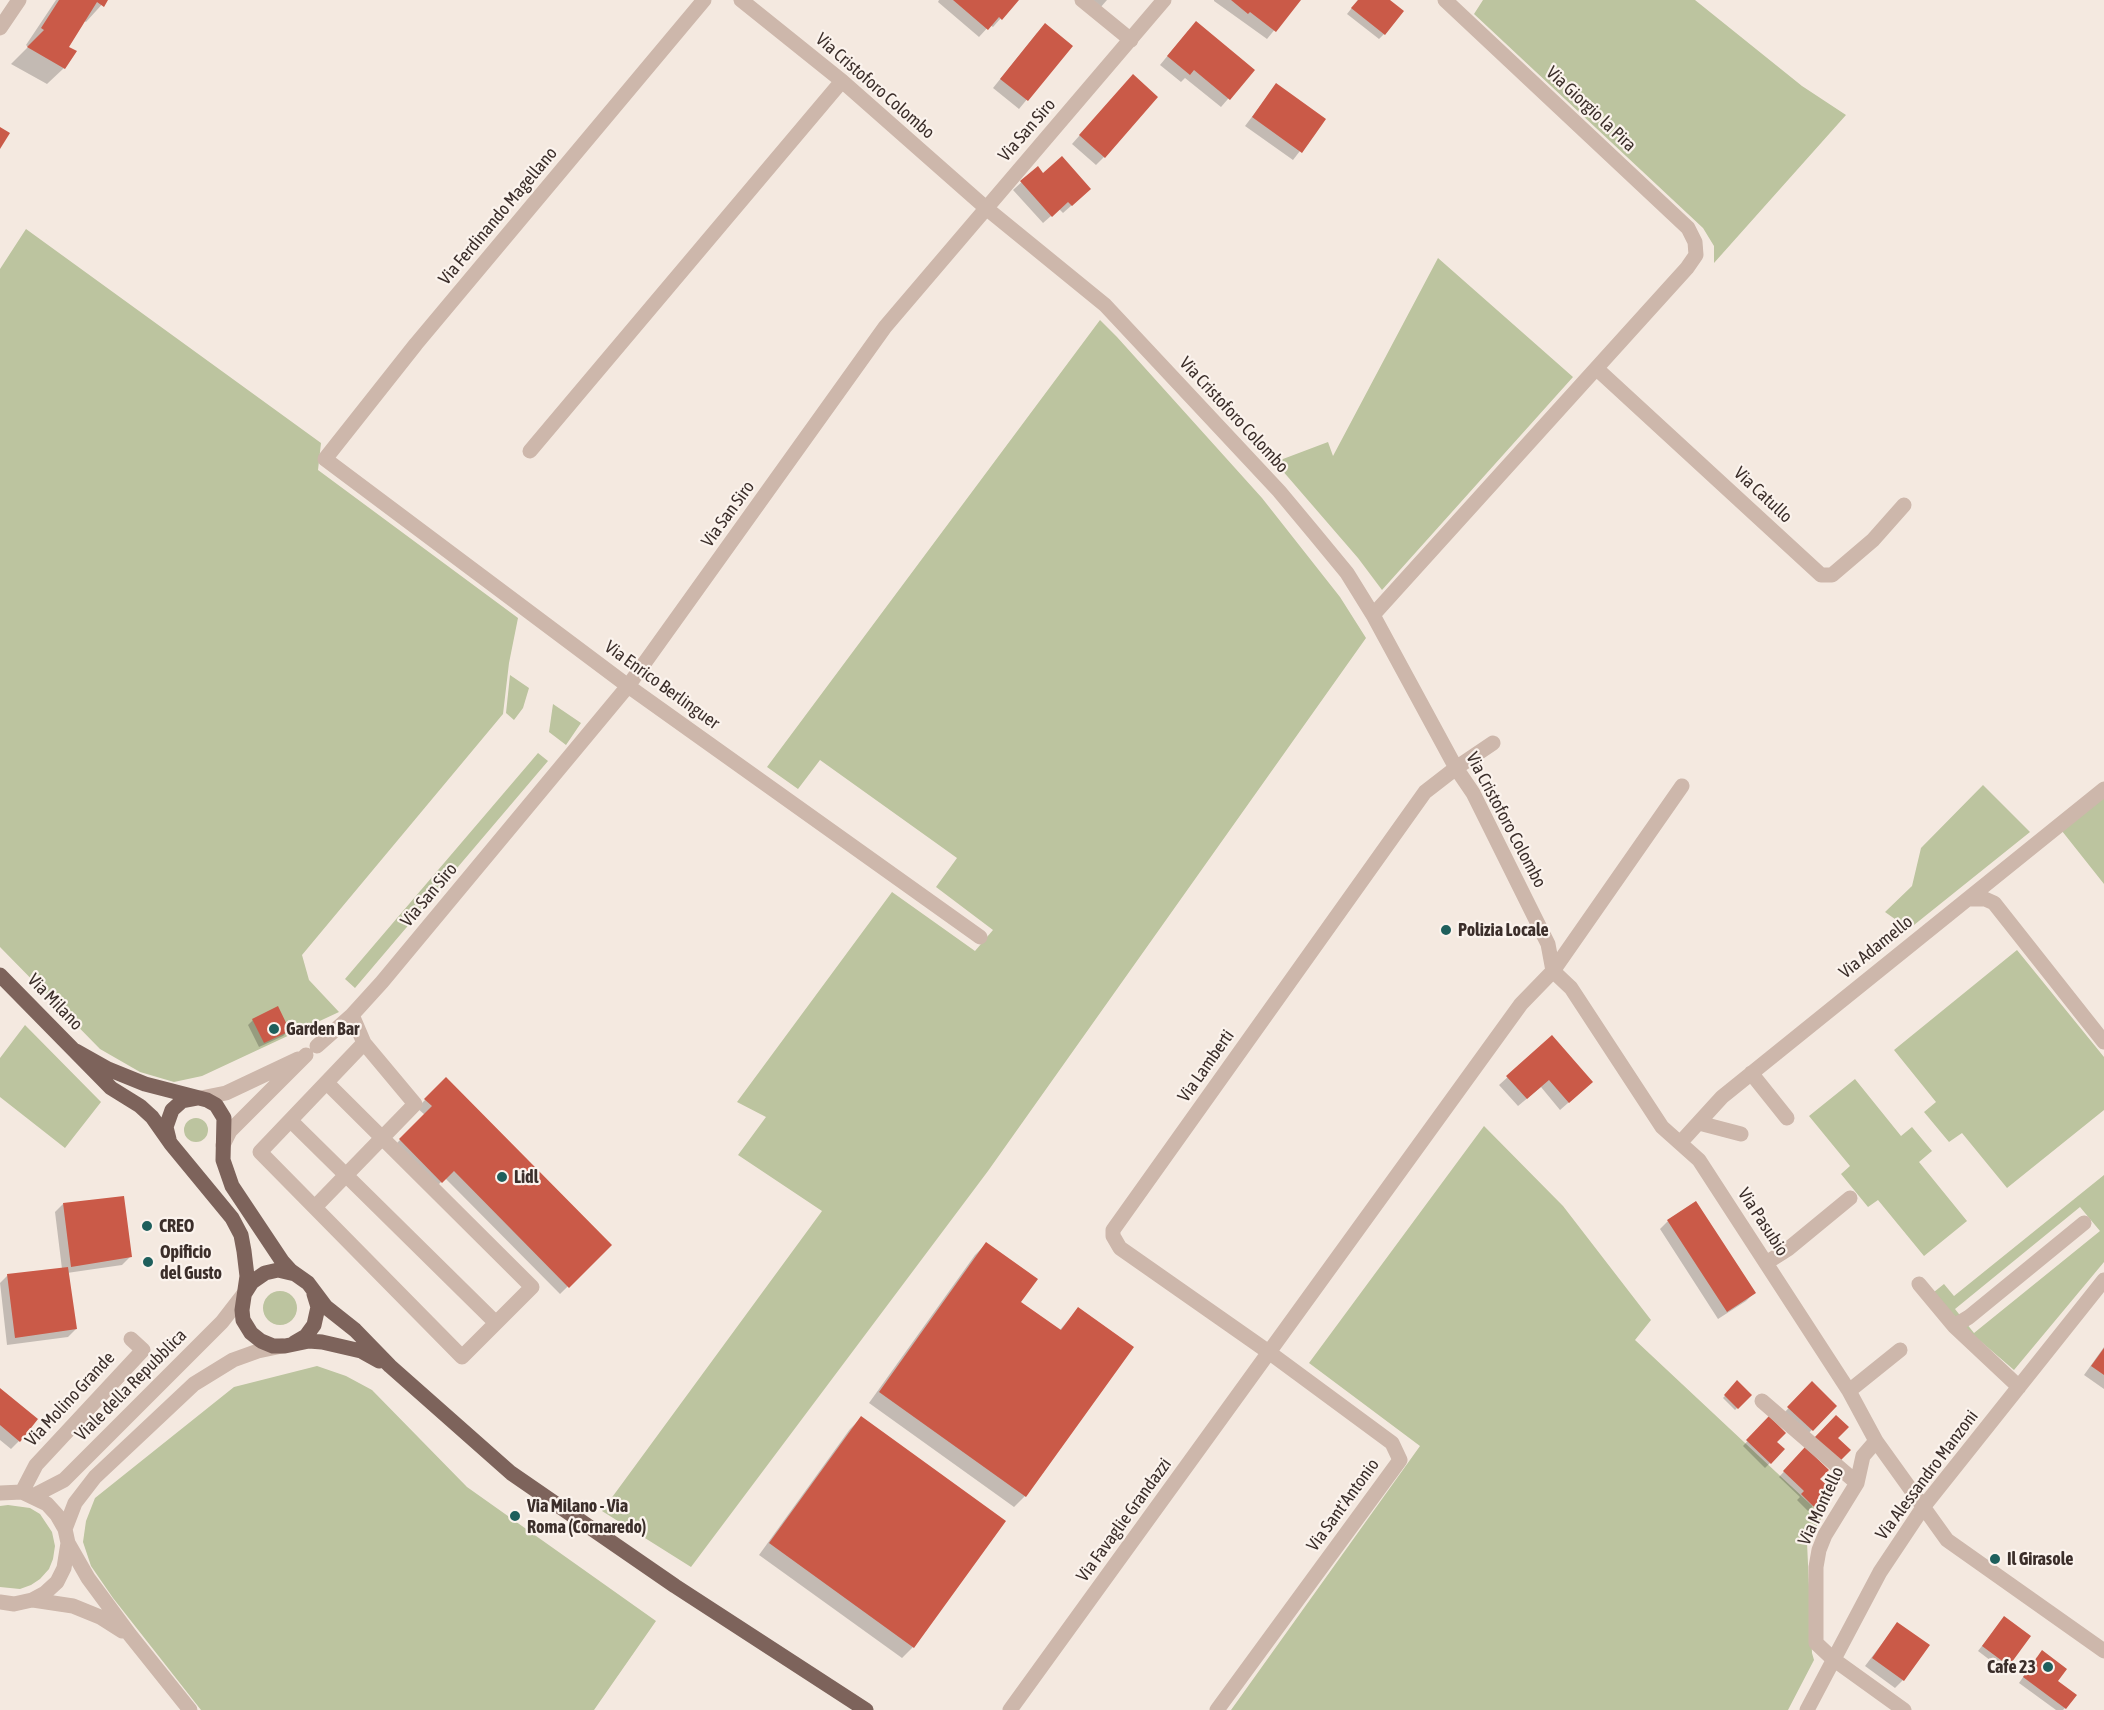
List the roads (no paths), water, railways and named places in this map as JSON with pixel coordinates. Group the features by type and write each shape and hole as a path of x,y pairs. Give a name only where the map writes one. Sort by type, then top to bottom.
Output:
{"main road":[{"name":"Via Milano","path":"2,975 111,1088 148,1113 227,1210 237,1226 243,1244 246,1269 244,1296"},
{"path":"76,1052 108,1069 145,1084 212,1102 221,1112 224,1124 224,1165 232,1186 282,1261 308,1283 326,1307 355,1330 390,1366 511,1473 675,1586 866,1710"},
{"path":"171,1144 166,1127 172,1110 186,1100 201,1098"},
{"path":"296,1274 282,1270 267,1273 254,1280 244,1296 243,1320 251,1333 264,1343 289,1345 322,1342 342,1346 361,1351 390,1366"},
{"path":"289,1345 306,1336 315,1321 317,1304 313,1290"}],"street":[{"path":"0,28 19,0"},
{"name":"Via Ferdinando Magellano","path":"325,459 416,344 704,0"},
{"name":"Via Cristoforo Colombo","path":"741,0 842,81 986,208 1105,305 1279,491 1347,573 1374,615 1456,768 1473,793 1548,944 1553,971"},
{"path":"1082,0 1131,40"},
{"name":"Via San Siro","path":"317,1046 351,1015 413,945 628,686 885,327 1164,0"},
{"name":"Via Giorgio la Pira","path":"1445,0 1688,228 1695,242 1696,255 1687,268 1597,369"},
{"path":"530,451 842,81"},
{"path":"1374,615 1597,369"},
{"name":"Via Catullo","path":"1597,369 1821,575 1832,574 1874,540 1904,505"},
{"name":"Via Enrico Berlinguer","path":"325,459 628,686 980,937"},
{"path":"1456,768 1493,743"},
{"name":"Via Lamberti","path":"1270,1353 1120,1248 1113,1236 1113,1230 1425,792 1456,768"},
{"name":"Via Favaglie Grandazzi","path":"1010,1710 1521,1004 1553,971 1682,786"},
{"name":"Via Adamello","path":"1680,1143 1722,1096 2104,789"},
{"path":"1968,899 1985,899 1994,903 2104,1042"},
{"name":"Via Pasubio","path":"1553,971 1571,988 1662,1127 1699,1160 1849,1391 1876,1440 1947,1540 2104,1651"},
{"path":"315,1207 415,1104 364,1043 351,1015"},
{"path":"327,1083 532,1287 462,1357 260,1152 364,1043"},
{"path":"201,1098 226,1093 306,1055 230,1131 223,1145"},
{"path":"1751,1073 1787,1118"},
{"path":"291,1120 496,1323"},
{"path":"1699,1123 1741,1134"},
{"path":"1766,1263 1788,1249 1850,1198"},
{"path":"1954,1326 1969,1317 2084,1222"},
{"name":"Via Alessandro Manzoni","path":"1807,1710 1880,1572 1924,1506 2104,1280"},
{"path":"1919,1284 1954,1326 2019,1387"},
{"name":"Viale della Repubblica","path":"27,1494 64,1480 222,1322 244,1296"},
{"name":"Via Molino Grande","path":"27,1494 36,1465 143,1350 131,1339"},
{"path":"0,1602 14,1604 32,1600 45,1593 57,1582 64,1569 66,1536 75,1503 95,1477 194,1384 233,1360 252,1353 289,1345"},
{"path":"1849,1391 1900,1350"},
{"name":"Via Sant'Antonio","path":"1217,1710 1400,1460 1392,1443 1270,1353"},
{"path":"1762,1401 1857,1483"},
{"name":"Via Montello","path":"1876,1440 1863,1456 1857,1483 1824,1535 1819,1550 1816,1567 1816,1643 1833,1659 1904,1710"},
{"path":"0,1493 27,1494 46,1504 57,1515 88,1578 190,1710"},
{"path":"32,1600 73,1606 100,1617 130,1635"}],"place":[{"name":"Polizia Locale","path":"1446,930"},
{"name":"Garden Bar","path":"274,1029"},
{"name":"Lidl","path":"502,1177"},
{"name":"CREO","path":"147,1226"},
{"name":"Opificio del Gusto","path":"148,1262"},
{"name":"Via Milano - Via Roma (Cornaredo)","path":"515,1516"},
{"name":"Il Girasole","path":"1995,1559"},
{"name":"Cafe 23","path":"2048,1667"}]}
